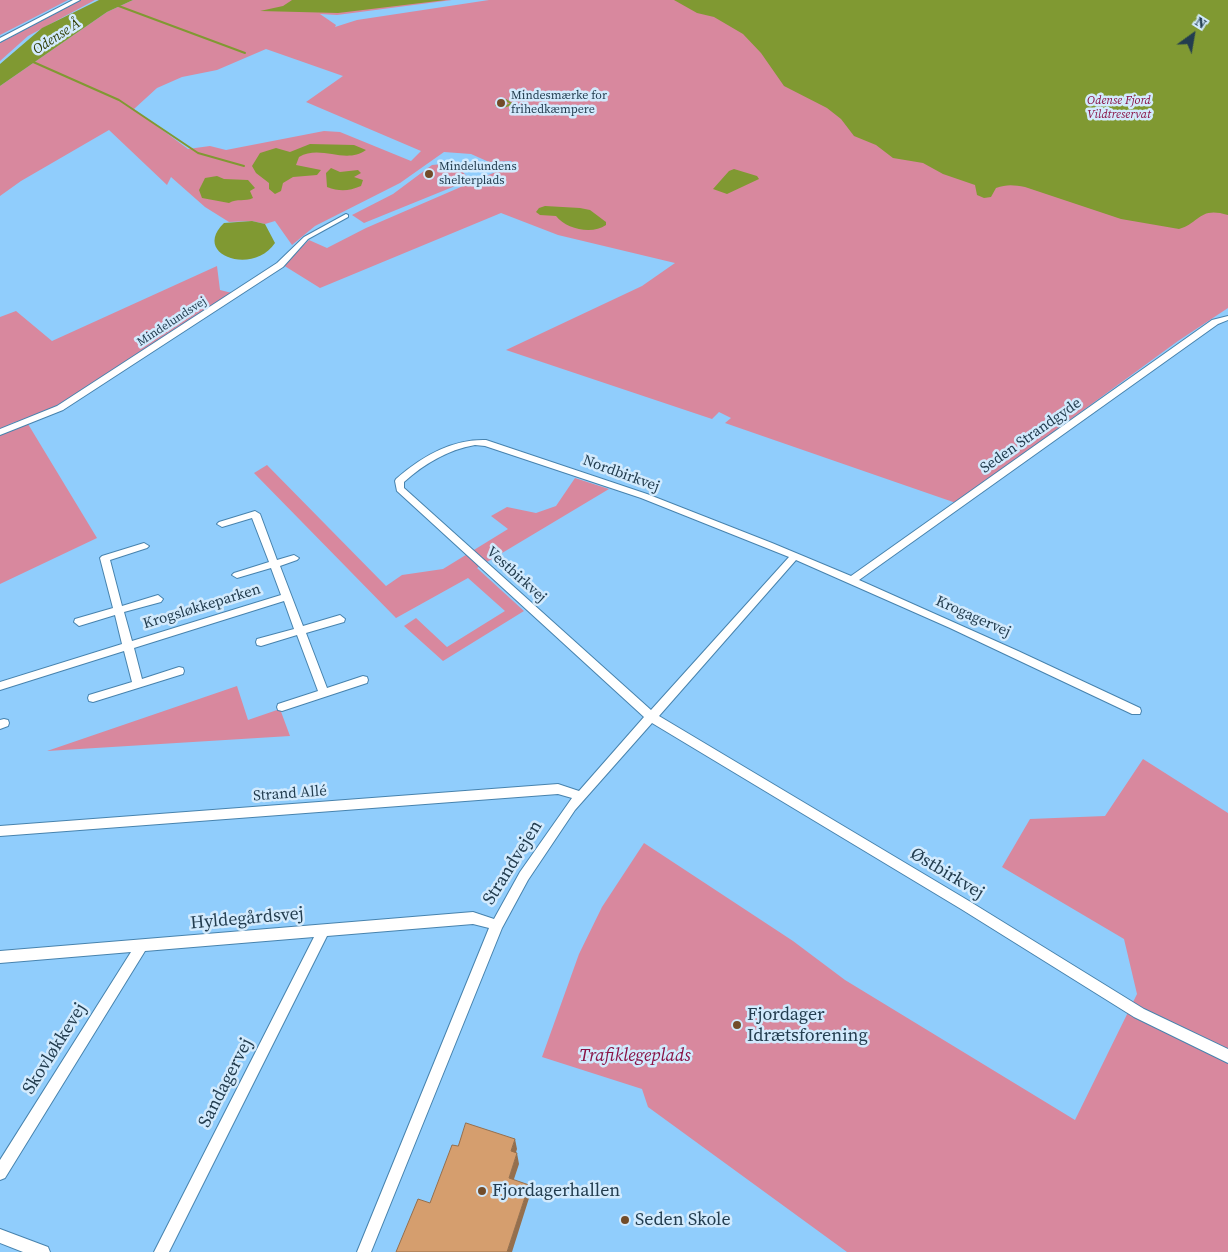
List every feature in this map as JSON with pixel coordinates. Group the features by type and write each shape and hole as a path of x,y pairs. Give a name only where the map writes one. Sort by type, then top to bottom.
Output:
{"street":[{"path":"0,40 77,0"},
{"name":"Mindelundsvej","path":"0,432 60,408 280,265 306,238 346,216"},
{"name":"Seden Strandgyde","path":"852,580 1215,322 1228,318"},
{"name":"Nordbirkvej","path":"435,457 468,442 486,443 644,496 795,556"},
{"name":"Vestbirkvej","path":"435,457 399,480 400,489 651,717"},
{"name":"Krogsløkkeparken","path":"222,524 255,514 273,565 324,693"},
{"name":"Krogsløkkeparken","path":"138,685 106,558 144,546"},
{"name":"Krogagervej","path":"795,556 1023,656 1136,711"},
{"name":"Strandvejen","path":"364,1252 497,925 524,876 549,837 581,796 795,556"},
{"name":"Krogsløkkeparken","path":"237,575 294,558"},
{"name":"Krogsløkkeparken","path":"0,686 286,597"},
{"name":"Krogsløkkeparken","path":"79,622 158,599"},
{"path":"261,642 340,619"},
{"path":"93,698 179,671"},
{"path":"282,707 363,680"},
{"name":"Østbirkvej","path":"651,717 965,905 1139,1013 1228,1056"},
{"name":"Strand Allé","path":"0,831 558,789 581,796"},
{"name":"Hyldegårdsvej","path":"0,957 473,918 497,925"},
{"name":"Sandagervej","path":"161,1252 324,931"},
{"name":"Skovløkkevej","path":"0,1174 142,945"},
{"path":"0,1236 42,1252"}],"green space":[{"path":"0,0 68,0 0,35"},
{"path":"81,0 95,0 28,36 0,61 0,43"},
{"path":"133,0 452,0 337,15 320,14 336,25 335,27 357,20 489,0 1228,0 1228,308 1178,341 956,503 725,423 731,418 719,412 712,419 506,350 642,286 675,263 558,235 501,213 320,288 283,265 309,240 327,248 366,228 514,164 511,161 489,162 471,154 444,152 400,183 315,226 292,245 275,221 265,224 252,221 229,222 205,207 171,177 167,185 109,130 21,181 0,196 0,86 107,12","holes":["266,49 343,76 306,102 421,151 411,161 340,132 324,131 226,150 210,146 188,149 134,109 157,88 182,77 217,70"]},
{"path":"448,160 454,162 470,180 364,223 352,215 393,194 432,165 443,164"},
{"path":"217,266 220,290 232,293 47,412 12,423 0,430 0,317 16,311 52,341"},
{"path":"28,424 97,538 0,584 0,435"},
{"path":"267,465 386,586 402,575 443,569 508,529 491,516 507,507 536,513 556,506 575,478 609,489 477,568 524,611 443,661 404,626 416,618 447,647 505,611 468,578 396,618 254,473"},
{"path":"237,686 248,720 280,709 290,736 47,751"},
{"name":"Fjordager Idrætsforening","path":"1143,759 1228,813 1228,1252 847,1252 648,1107 642,1089 542,1057 579,954 602,907 644,843 793,941 845,980 1075,1120 1137,994 1124,939 1002,867 1030,819 1105,816"}],"water":[{"name":"Odense Å","path":"99,0 133,0 107,12 0,86 0,64 42,28"},
{"path":"292,0 446,0 338,13 260,11 283,6"},
{"name":"Odense Fjord Vildtreservat","path":"674,0 1228,0 1228,215 1218,213 1205,214 1179,229 1121,219 1021,186 1011,185 996,188 991,197 984,198 977,195 975,185 943,174 923,163 893,158 876,145 854,136 841,119 827,108 784,86 761,53 743,34 714,17 697,13"},
{"path":"310,144 354,145 366,150 350,156 316,153 299,157 296,165 321,170 317,175 293,177 283,183 281,191 275,194 269,189 269,183 256,173 252,166 260,153 276,148 290,152"},
{"path":"331,168 340,172 358,170 361,173 354,177 363,180 361,186 344,190 327,187 326,173"},
{"path":"734,169 757,176 759,179 727,194 713,189 729,171"},
{"path":"217,176 224,179 248,180 255,188 250,191 253,198 229,203 202,198 199,190 205,178"},
{"path":"545,206 590,210 606,222 606,225 594,230 573,227 560,221 556,216 540,215 536,212 539,208"},
{"path":"252,221 265,224 275,243 265,253 253,258 240,260 220,252 215,244 216,234 224,223"}],"building":[{"name":"Fjordagerhallen","path":"466,1123 515,1139 511,1151 517,1153 509,1178 529,1185 507,1252 396,1252 418,1199 430,1203 452,1145 458,1146"}],"waterway":[{"path":"116,5 245,53"},
{"name":"Odense Å","path":"31,61 119,100 198,153 244,166"},
{"path":"506,100 512,104 503,107 496,105 498,101 506,100"}],"place":[{"name":"Mindesmærke for frihedkæmpere","path":"501,103"},
{"name":"Mindelundens shelterplads","path":"429,174"},
{"name":"Fjordager Idrætsforening","path":"737,1025"},
{"name":"Fjordagerhallen","path":"482,1191"},
{"name":"Seden Skole","path":"625,1220"}],"park label":[{"name":"Trafiklegeplads","path":"635,1056"}]}
